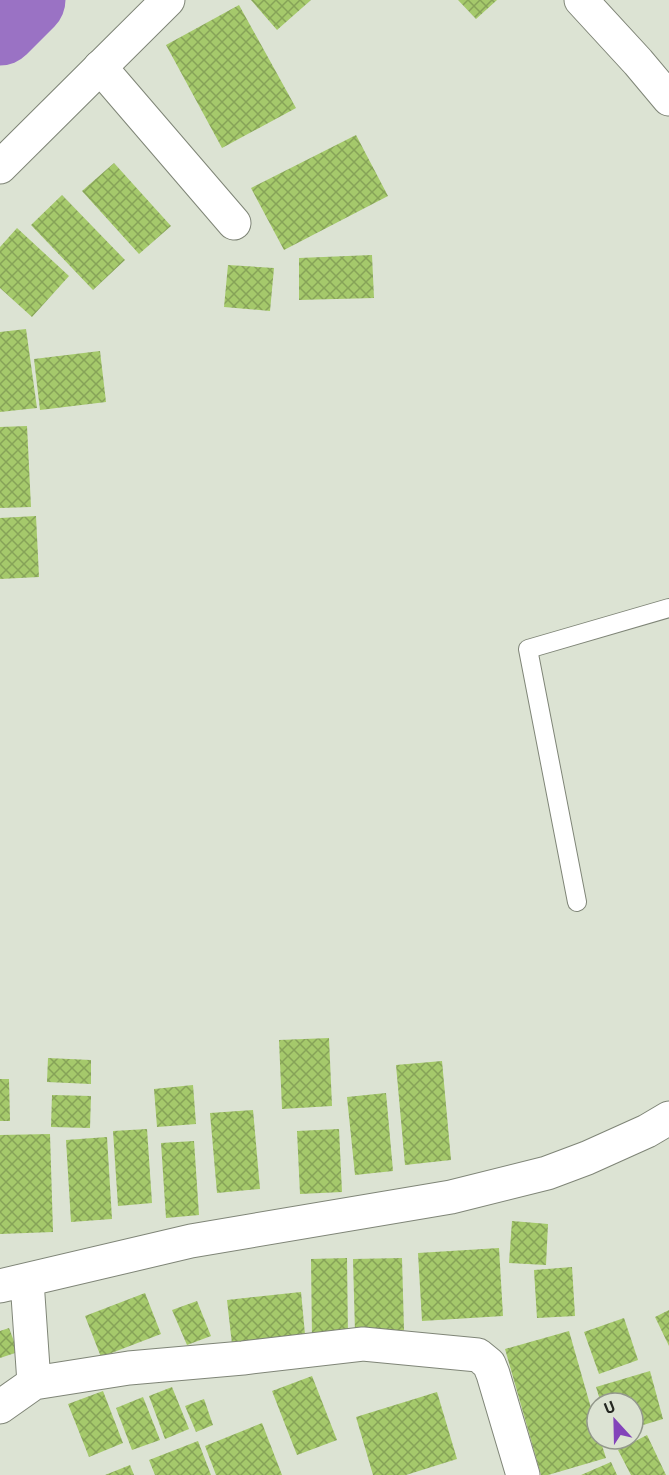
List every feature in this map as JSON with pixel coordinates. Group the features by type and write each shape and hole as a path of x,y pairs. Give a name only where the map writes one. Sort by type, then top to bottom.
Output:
{"street":[{"path":"0,167 168,0"},
{"path":"581,0 669,99"},
{"path":"100,67 234,223"},
{"path":"33,1383 14,1284 191,1241 451,1197 547,1173 587,1158 669,1118"},
{"path":"0,1407 33,1383 129,1368 363,1344 478,1355 489,1364 494,1374 523,1475"}],"lane":[{"path":"577,902 528,649 669,610"}],"building":[{"path":"251,0 311,0 277,30"},
{"path":"458,0 497,0 476,19"},
{"path":"239,5 296,108 222,148 166,45"},
{"path":"356,135 388,196 284,250 251,188"},
{"path":"114,163 171,226 139,254 82,191"},
{"path":"62,195 125,260 93,290 31,225"},
{"path":"17,228 69,276 32,317 0,288 0,247"},
{"path":"372,255 374,298 299,300 299,258"},
{"path":"228,265 274,268 270,311 224,307"},
{"path":"26,329 37,408 0,412 0,332"},
{"path":"100,351 106,402 40,410 34,359"},
{"path":"27,426 31,507 0,508 0,427"},
{"path":"36,516 39,577 0,579 0,518"},
{"path":"329,1038 332,1106 282,1109 279,1040"},
{"path":"48,1058 91,1060 91,1084 47,1082"},
{"path":"442,1061 451,1160 405,1165 396,1065"},
{"path":"0,1079 9,1079 10,1121 0,1121"},
{"path":"193,1085 196,1124 157,1127 154,1089"},
{"path":"386,1093 393,1171 355,1175 347,1097"},
{"path":"52,1095 91,1096 90,1128 51,1127"},
{"path":"253,1110 260,1189 217,1193 210,1113"},
{"path":"147,1129 152,1203 118,1206 113,1131"},
{"path":"339,1129 342,1192 300,1194 297,1131"},
{"path":"50,1134 53,1232 0,1234 0,1135"},
{"path":"107,1137 112,1219 71,1222 66,1140"},
{"path":"194,1141 199,1215 166,1218 161,1143"},
{"path":"512,1221 548,1224 546,1265 509,1263"},
{"path":"499,1248 503,1316 422,1321 418,1253"},
{"path":"347,1258 348,1337 312,1338 311,1259"},
{"path":"402,1258 404,1330 355,1332 353,1259"},
{"path":"572,1267 575,1316 537,1318 534,1270"},
{"path":"301,1292 306,1345 233,1353 227,1300"},
{"path":"145,1293 161,1334 101,1357 85,1316"},
{"path":"197,1301 211,1336 187,1345 172,1310"},
{"path":"669,1310 669,1346 655,1317"},
{"path":"624,1318 638,1360 599,1374 584,1332"},
{"path":"9,1328 18,1352 0,1358 0,1331"},
{"path":"569,1331 586,1391 585,1451 604,1451 606,1458 541,1475 505,1349"},
{"path":"650,1371 663,1419 645,1424 645,1391 597,1391 596,1387"},
{"path":"312,1376 337,1440 297,1455 272,1391"},
{"path":"172,1387 189,1429 165,1439 149,1396"},
{"path":"103,1391 123,1443 89,1457 68,1404"},
{"path":"437,1392 457,1459 406,1475 373,1475 356,1417"},
{"path":"143,1397 160,1440 132,1450 116,1408"},
{"path":"204,1399 213,1425 196,1432 185,1406"},
{"path":"262,1423 282,1475 216,1475 205,1446"},
{"path":"647,1435 666,1475 631,1475 619,1451 645,1451 645,1436"},
{"path":"198,1441 211,1475 155,1475 149,1460"},
{"path":"611,1462 617,1475 581,1475"},
{"path":"130,1465 134,1475 105,1475"}],"waterway":[{"path":"0,28 28,0"}]}
